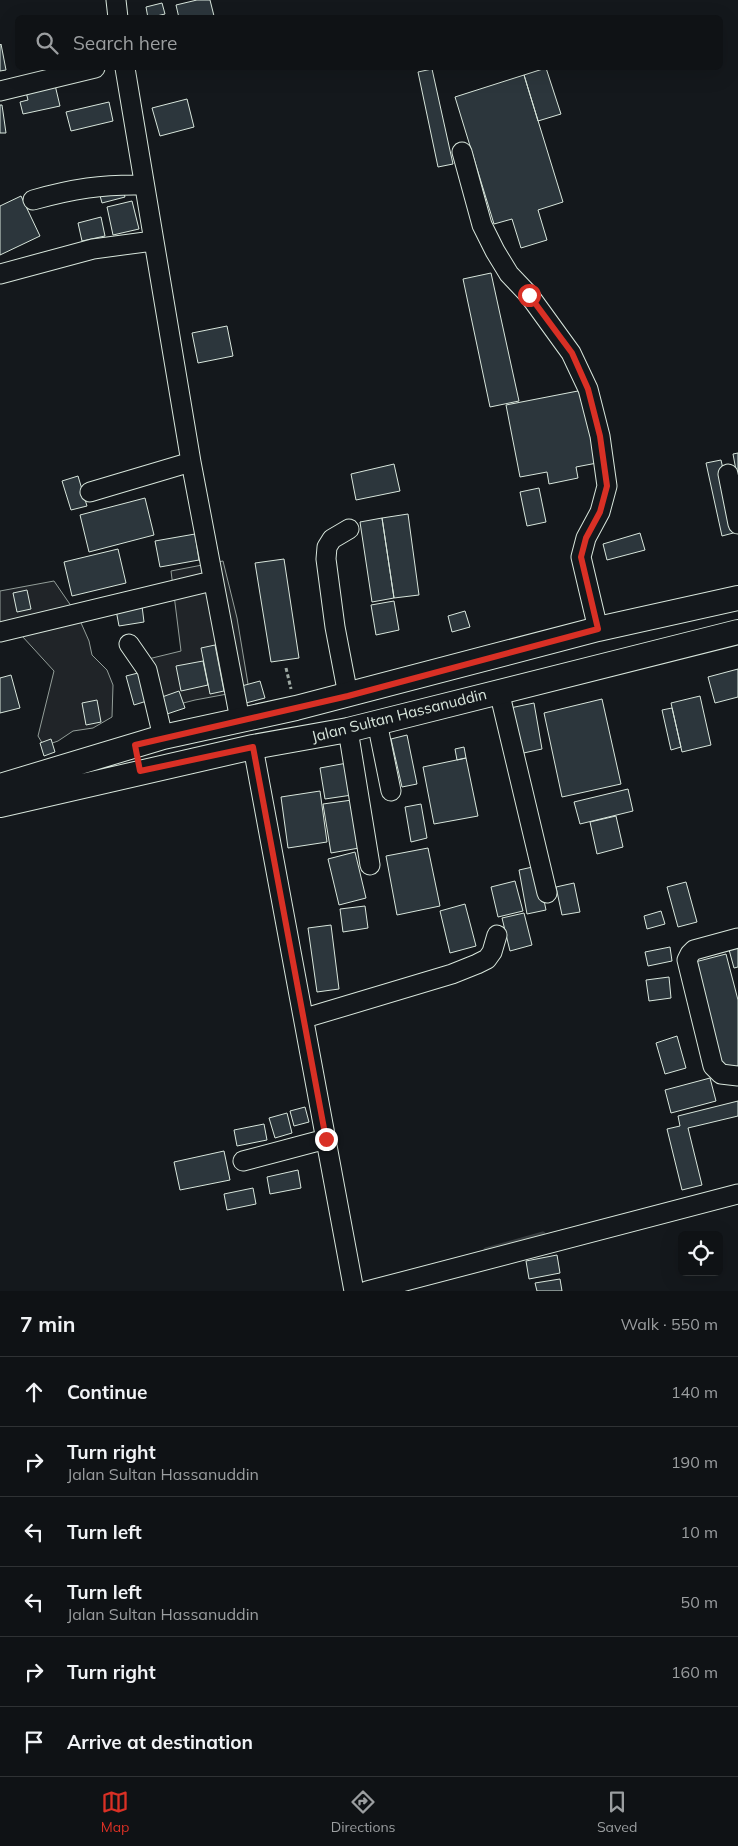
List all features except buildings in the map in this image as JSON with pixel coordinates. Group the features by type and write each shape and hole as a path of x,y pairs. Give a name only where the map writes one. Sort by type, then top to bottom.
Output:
{"main road":[{"name":"Jalan Sultan Hassanuddin","path":"0,786 163,737 348,696 598,629 738,598"},
{"name":"Jalan Sultan Hassanuddin","path":"0,806 140,771 253,747 348,730 738,632"},
{"path":"135,745 140,771"}],"street":[{"path":"116,0 118,15"},
{"path":"0,91 87,70"},
{"path":"125,70 190,462 240,720"},
{"path":"462,152 482,225 495,251 509,274 529,295 572,353 588,389 600,436 607,486 600,512 586,538 581,557 598,629"},
{"path":"33,200 73,189 97,186 143,185"},
{"path":"0,274 93,249 153,241"},
{"path":"90,492 190,462"},
{"path":"728,474 738,524"},
{"path":"348,696 335,626 326,560 327,547 332,539 350,529"},
{"path":"0,632 212,581"},
{"path":"129,644 147,670 152,682 163,737"},
{"path":"500,691 547,893"},
{"path":"377,722 391,791"},
{"path":"348,730 370,865"},
{"path":"253,747 305,1018 354,1291"},
{"path":"305,1018 452,974 487,960 492,952 497,935"},
{"path":"738,938 694,950 687,960 714,1066 721,1074 738,1076"},
{"path":"243,1161 326,1139"},
{"path":"366,1291 738,1194"}],"shaded area":[{"path":"223,561 237,618 249,690 195,700 148,712 140,661 181,651 171,571"},
{"path":"54,581 78,616 89,641 92,655 107,670 113,685 112,717 93,728 73,731 58,741 44,746 38,736 54,671 22,636 0,637 0,591"}],"waterway":[{"path":"486,1250 543,1234"}],"route":[{"path":"326,1139 305,1018 253,747 140,771 135,745 163,737 348,696 598,629 581,557 586,538 600,512 607,486 600,436 588,389 572,353 529,295"}]}
